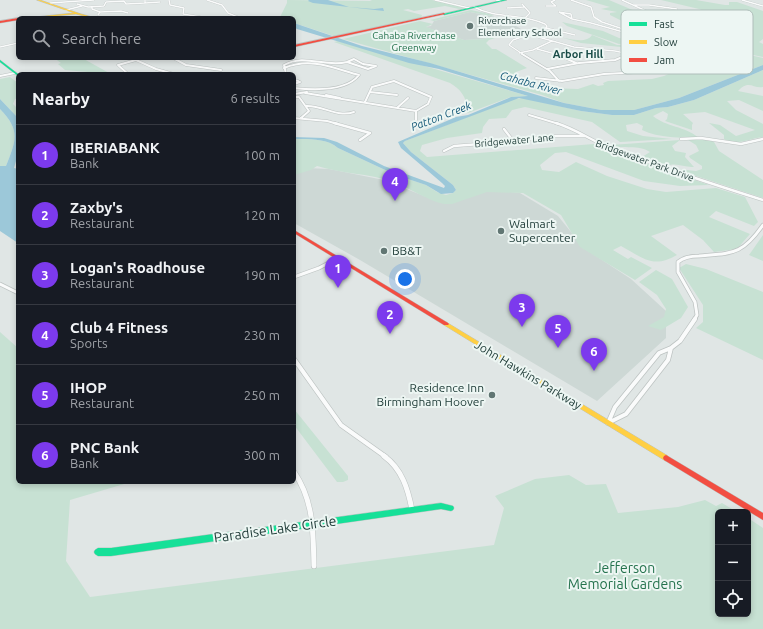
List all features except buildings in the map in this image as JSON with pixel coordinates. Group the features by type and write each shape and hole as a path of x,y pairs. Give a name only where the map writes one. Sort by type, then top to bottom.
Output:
{"street":[{"path":"38,0 54,3 94,0"},
{"path":"169,0 170,5 184,8 183,14 195,16"},
{"path":"207,0 222,5 230,14 235,16"},
{"path":"435,0 519,17"},
{"path":"296,46 323,42 475,8 500,0"},
{"path":"546,6 556,6 551,2 555,0"},
{"path":"570,0 592,8 594,17 600,22 621,28"},
{"path":"622,0 644,10"},
{"path":"742,0 763,6"},
{"path":"77,4 92,7 104,6 106,2 120,1 126,2 126,4 145,1 160,2"},
{"path":"54,3 65,2"},
{"path":"54,3 76,14"},
{"path":"522,4 530,13 525,18"},
{"path":"632,5 649,5 677,9"},
{"path":"66,10 83,6"},
{"path":"92,7 92,10 100,12 121,10 128,13"},
{"path":"507,8 524,7"},
{"path":"475,8 497,14 541,21 546,25 546,28"},
{"path":"98,16 100,12"},
{"path":"572,20 570,16 571,14 559,12 570,20 591,23 621,31"},
{"path":"51,16 76,14 90,16"},
{"path":"0,22 16,19"},
{"path":"591,23 600,22"},
{"path":"509,45 512,41 546,28 575,35"},
{"path":"530,34 577,47 621,53"},
{"path":"519,53 537,49 553,41"},
{"path":"0,47 16,43"},
{"path":"504,45 509,45 519,53 548,69 559,81"},
{"path":"537,49 560,55 576,64"},
{"path":"548,69 576,64 615,60 621,58"},
{"path":"126,72 118,65 136,60 164,72"},
{"path":"177,60 186,65 222,70"},
{"path":"285,72 284,65 288,62 299,60 322,61 334,65 347,62 349,60 354,60 363,64 376,66 368,69 347,62"},
{"path":"0,61 16,73"},
{"path":"284,68 296,62 319,63 325,67 339,68 343,71 359,76 351,83 340,86 296,88"},
{"path":"0,76 16,74"},
{"path":"536,78 559,81 575,80 603,74 621,74"},
{"path":"296,95 319,93 329,98 365,102 416,111 428,104 430,96 394,81 372,87 365,102"},
{"path":"370,92 397,95"},
{"path":"296,96 299,97 309,111 302,118"},
{"path":"398,107 408,98"},
{"path":"306,106 314,105 345,115 354,112"},
{"path":"416,111 416,120"},
{"name":"Bridgewater Park Drive","path":"529,115 573,128 600,144 655,165 763,200"},
{"path":"296,118 327,121 370,132 360,140"},
{"path":"504,129 514,142"},
{"name":"Bridgewater Lane","path":"444,151 454,146 514,142 548,136 586,136"},
{"path":"681,138 712,139 741,144 751,143 763,139"},
{"path":"608,423 615,408 659,352 671,348 680,341 697,315 695,302 678,272 678,262 690,257 723,255 740,251 748,245 763,225"},
{"name":"John Hawkins Parkway","path":"296,232 763,517"},
{"path":"296,276 319,268 338,258"},
{"path":"0,284 16,292"},
{"path":"608,423 626,414 668,360 671,348"},
{"path":"296,362 341,425 390,460 396,467 406,484 412,510"},
{"path":"296,475 308,494 312,524 314,566"},
{"name":"Paradise Lake Circle","path":"98,552 111,552 441,506 451,508"}],"shaded area":[{"name":"Riverchase Elementary School","path":"470,12 505,19 521,29 484,39 464,40 425,27 431,26 434,21"},
{"path":"307,168 329,169 384,180 434,200 489,190 520,193 558,216 584,248 631,279 666,311 666,338 597,401 360,260 296,224 296,172"}],"green space":[{"path":"287,0 432,0 466,8 459,9 445,6 414,11 408,9 403,10 422,15 421,18 337,37 296,24 296,16 280,16"},
{"path":"586,0 609,0 633,10 621,10 621,20 610,15 610,13 617,12 601,9 610,7"},
{"path":"661,0 696,0 725,5 729,5 729,2 737,2 763,11 763,39 759,42 763,44 763,57 753,55 753,10 702,10"},
{"path":"471,10 494,15 491,16 470,12 434,21 430,20"},
{"name":"Cahaba Riverchase Greenway","path":"420,21 433,24 426,27 464,40 484,39 513,32 489,40 486,43 492,49 496,49 527,68 516,72 514,75 523,83 548,88 578,89 593,84 598,86 604,85 603,83 608,81 652,79 668,74 740,74 679,98 634,110 601,110 564,103 542,95 343,39"},
{"path":"562,22 603,31 621,38 621,44 619,44 567,26"},
{"path":"592,35 617,45 621,45 621,47 581,43 560,37 573,40 582,40 590,38"},
{"path":"338,41 528,96 511,97 468,113 463,111 468,109 464,96 450,83 334,42"},
{"path":"753,56 763,58 763,65 753,69"},
{"path":"57,60 86,60 107,72 65,70 58,64 61,63"},
{"path":"763,70 763,87 748,85 742,87 738,91 763,96 763,111 739,100 727,101 736,110 763,124 763,137 739,142 729,141 724,139 724,135 709,123 720,125 736,136 755,130 705,112 683,114 693,123 692,130 665,121 668,114 663,111 653,116 658,120 688,131 699,138 678,138 656,135 642,130 643,126 637,123 626,125 627,131 643,136 672,139 620,142 592,122 525,107 512,110 506,118 489,119 483,127 482,133 447,138 422,145 420,151 427,157 594,144 709,185 680,186 644,181 566,152 555,153 540,165 542,170 559,172 576,162 607,176 647,189 666,192 716,188 745,197 758,222 754,226 716,211 709,217 750,234 737,249 714,252 703,240 683,225 651,236 677,255 669,259 661,261 648,260 621,246 613,250 628,259 631,257 652,268 635,280 580,247 561,215 523,193 487,192 452,204 444,204 431,200 406,187 374,177 336,171 317,166 311,170 296,174 296,139 317,140 328,142 396,175 426,185 437,192 446,195 453,193 456,190 453,185 411,152 403,143 405,141 514,99 523,98 581,111 612,115 634,115 656,108 668,107 694,100"},
{"path":"10,77 16,82 16,99 13,104 16,107 16,116 0,99 0,79"},
{"path":"0,109 11,124 15,136 6,166 0,166"},
{"path":"680,140 672,146 675,151 686,153 685,157 694,167 677,165 667,166 642,157 650,152 641,148 611,145"},
{"path":"688,140 710,140 714,142 719,151 763,180 763,198 675,169 696,171 702,169 702,166 689,156 699,151 696,145"},
{"path":"763,235 763,261 749,255"},
{"path":"686,264 706,269 763,292 763,360 696,328 703,322 703,305 679,268"},
{"path":"656,270 672,279 688,307 681,318 661,330 648,326 664,317 666,309 657,295 639,282"},
{"name":"Jefferson Memorial Gardens","path":"0,332 16,346 16,484 124,484 70,500 66,561 90,597 494,545 504,508 495,496 535,479 569,475 586,485 606,484 618,513 678,507 705,500 716,506 722,503 732,509 715,509 715,617 751,617 751,520 763,528 763,629 0,629"},
{"path":"296,411 348,476 348,480 337,482 296,428"}],"water":[{"path":"328,0 349,7 374,9 383,8 384,11 313,3 308,1"},
{"path":"296,24 362,46 430,63 564,103 601,110 634,110 679,98 740,74 753,74 753,69 763,65 763,70 694,100 668,107 656,108 634,115 612,115 581,111 519,98 405,141 403,143 411,152 453,185 456,190 453,193 441,194 426,185 396,175 328,142 296,139 296,137 324,138 337,142 384,166 444,188 445,186 442,183 401,148 398,142 456,117 468,115 511,97 528,96 439,69 409,63 297,29"},
{"path":"0,99 16,116 16,161 14,168 16,168 16,242 0,231 0,166 6,166 15,136 11,124 0,109"}],"traffic: fast":[{"path":"444,14 506,0"},
{"path":"0,61 16,73"},
{"path":"98,552 111,552 441,506 451,508"}],"traffic: slow":[{"path":"38,0 85,16"},
{"path":"50,16 75,14"},
{"path":"446,324 666,458"}],"traffic: jam":[{"path":"296,46 444,14"},
{"path":"0,22 16,19"},
{"path":"296,232 446,324"},
{"path":"666,458 763,517"}],"place":[{"name":"Riverchase Elementary School","path":"470,26"},
{"name":"Club 4 Fitness","path":"395,201"},
{"name":"Walmart Supercenter","path":"501,231"},
{"name":"BB&T","path":"384,251"},
{"name":"IBERIABANK","path":"338,288"},
{"name":"Logan's Roadhouse","path":"522,327"},
{"name":"Zaxby's","path":"390,334"},
{"name":"IHOP","path":"558,348"},
{"name":"PNC Bank","path":"594,371"},
{"name":"Residence Inn Birmingham Hoover","path":"492,395"}],"district":[{"name":"Arbor Hill","path":"578,54"}],"water label":[{"name":"Cahaba River","path":"531,83"},
{"name":"Patton Creek","path":"441,116"}]}
